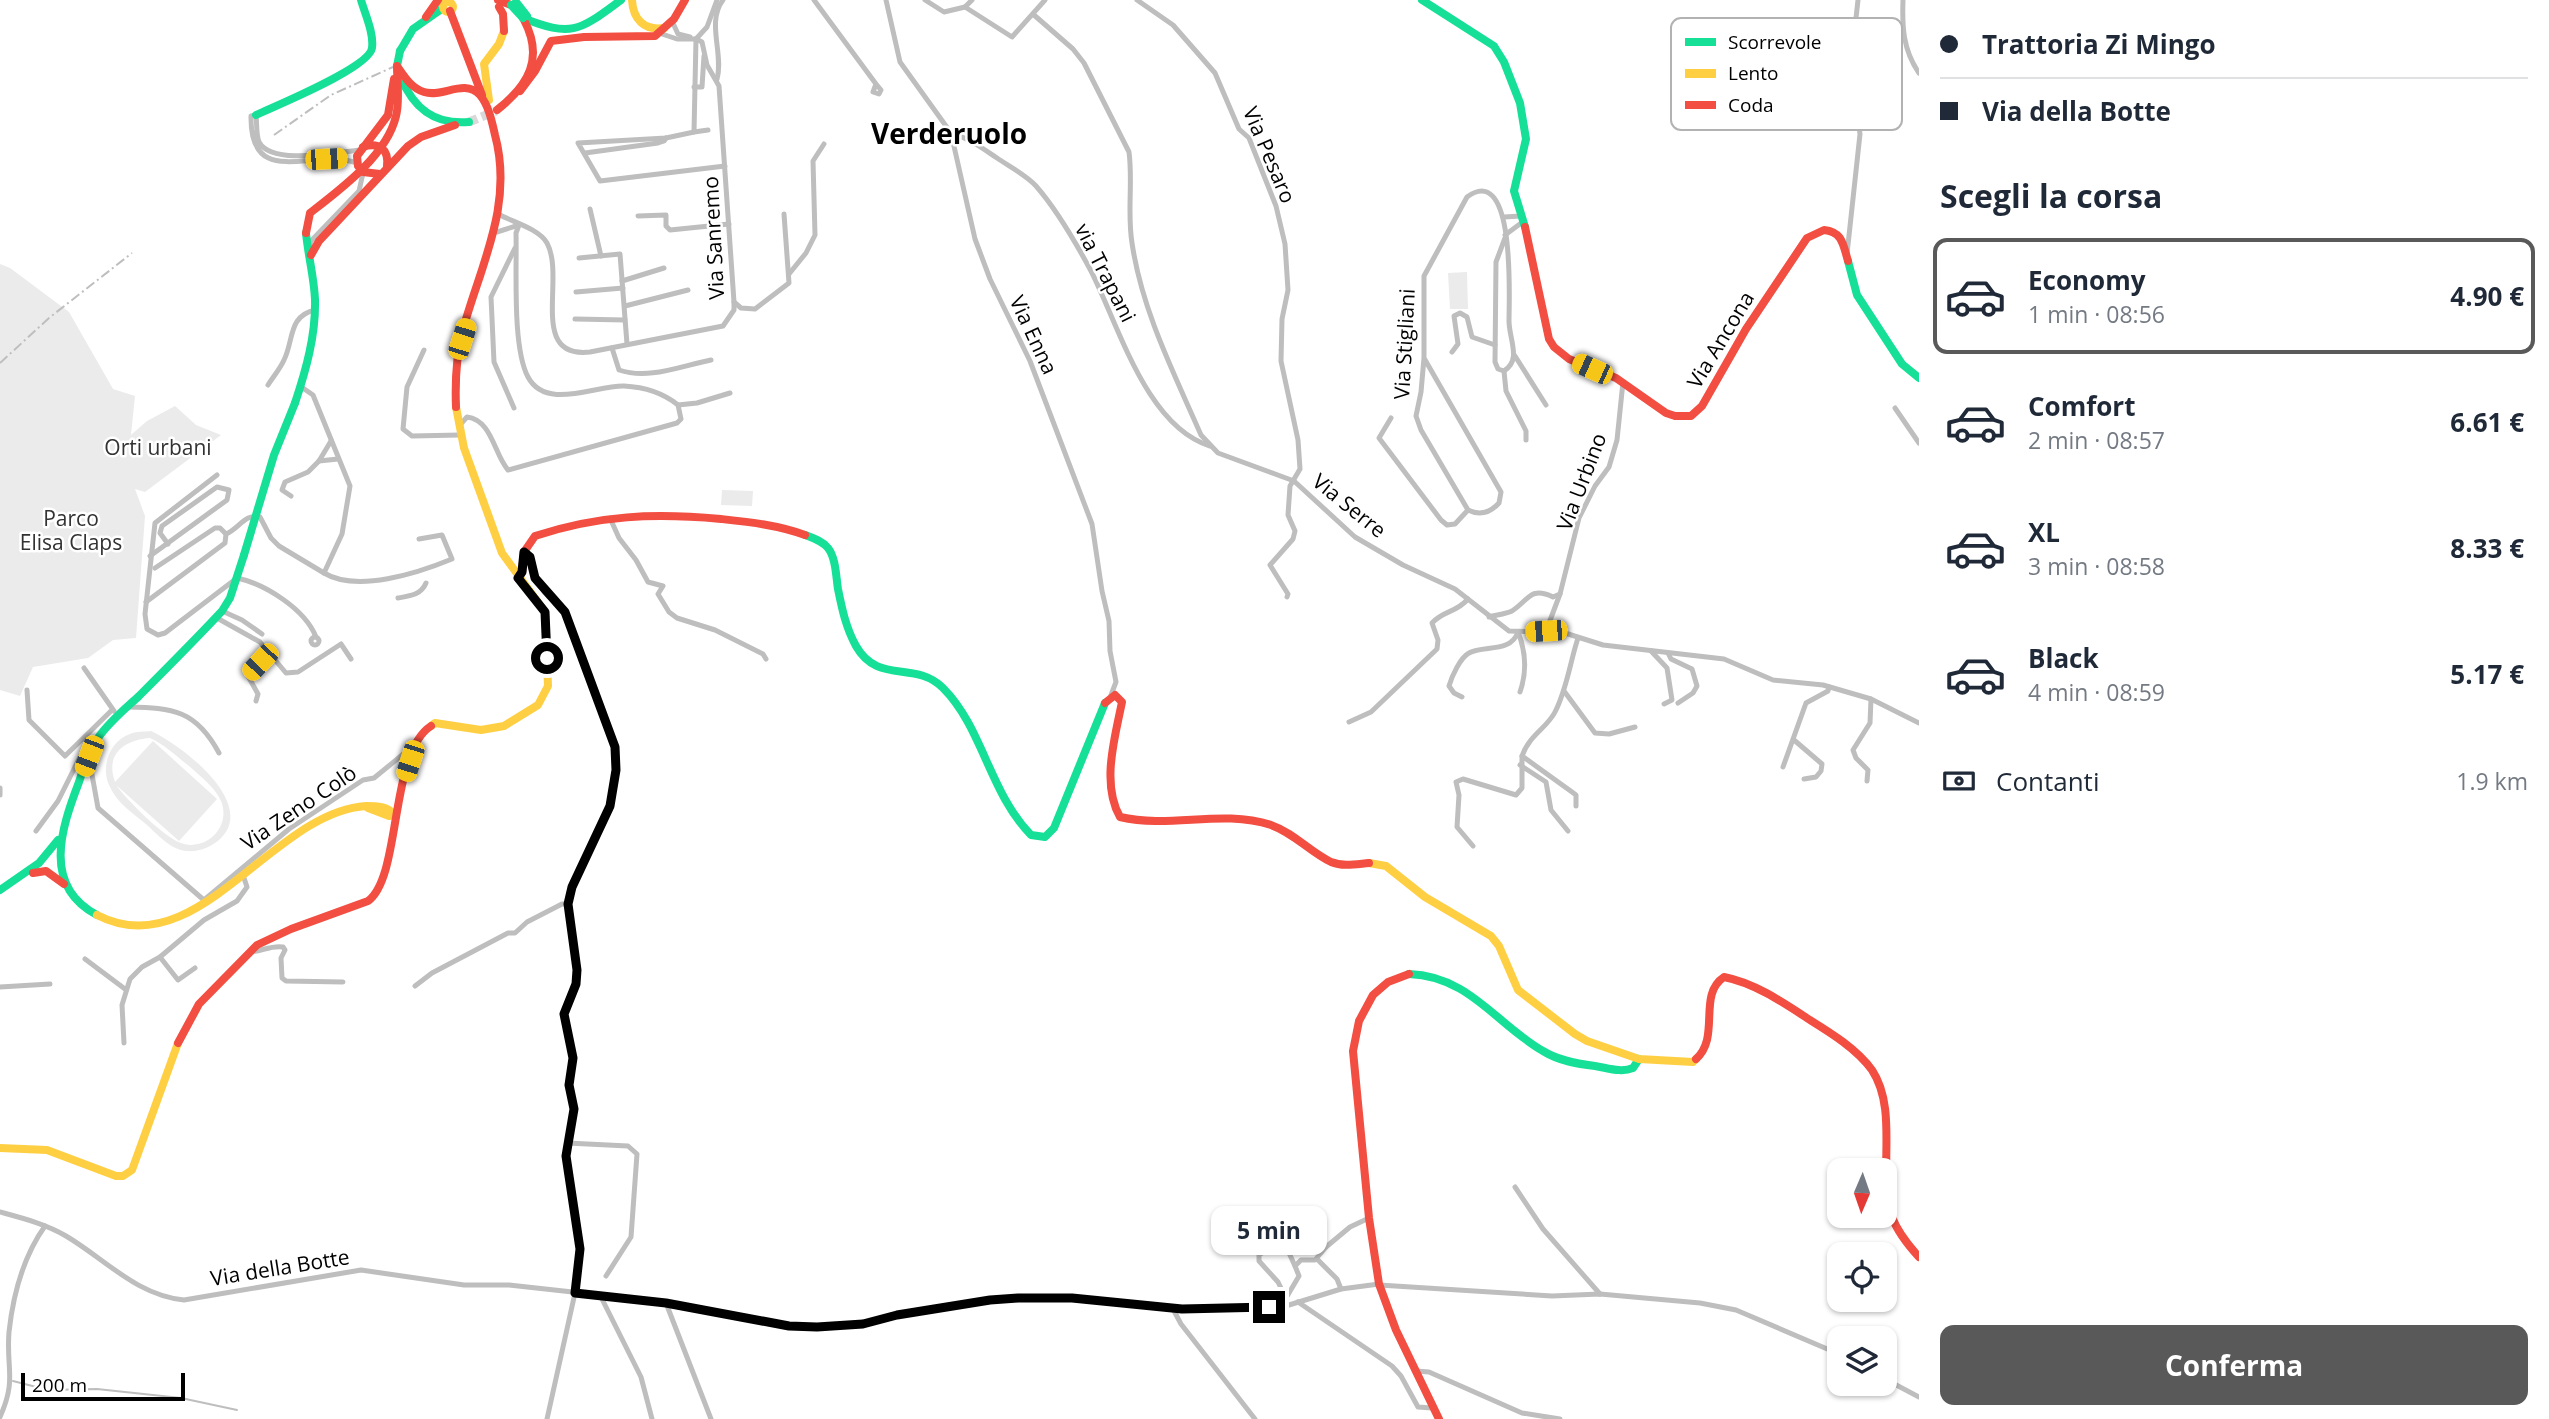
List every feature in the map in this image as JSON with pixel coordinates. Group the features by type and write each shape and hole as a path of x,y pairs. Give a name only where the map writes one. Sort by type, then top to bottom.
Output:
{"main road":[{"path":"254,115 345,73 368,58 372,50 372,40 361,0"},
{"path":"0,1148 47,1150 116,1176 123,1177 132,1170 182,1031 199,1004 257,945 290,929 372,898 383,879 395,815 414,745 421,732 435,723 488,730 500,727 520,717 547,694 549,682 545,612 502,554 459,430 455,405 457,358 497,232 502,200 501,157 484,64 499,44 504,31 503,14 497,2 512,2 525,17 536,24 557,31 572,31 594,21 621,0"},
{"path":"632,0 635,18 656,31"},
{"path":"494,113 520,91 535,71 551,41 559,38 646,36 670,23 685,0"},
{"path":"1422,0 1489,41 1504,62 1520,103 1525,126 1525,149 1514,183 1515,199 1527,233"},
{"path":"361,148 372,144 385,149 389,161 382,173 370,176 363,173 356,163 361,148 388,116 400,51 408,35 447,4 482,95 494,113"},
{"path":"520,91 530,73 534,48 525,17"},
{"path":"397,66 405,79 418,91 436,93 465,87 475,89 482,95"},
{"path":"310,252 382,173 421,137 446,126 465,123 440,122 418,108 407,92 397,66"},
{"path":"0,890 28,874 46,859 61,834 98,738 115,713 128,707 219,615 237,578 274,455 300,387 315,310 306,233 310,213 349,183 390,134 397,113 397,66"},
{"name":"Via Ancona","path":"1527,233 1552,347 1563,356 1623,383 1667,414 1681,417 1695,414 1703,405 1736,341 1807,238 1818,230 1835,231 1841,236 1847,254"},
{"path":"1847,254 1857,295 1902,365 1919,378"},
{"path":"518,578 522,572 524,552 535,536 610,518 650,516 767,524 820,540 830,552 844,617 864,657 885,671 928,677 946,692 970,728 1012,814 1026,831 1035,837 1049,835 1054,828 1098,718 1111,695 1117,696 1122,702 1112,771 1113,805 1120,817 1145,823 1216,818 1251,821 1286,832 1332,862 1375,863 1386,866 1425,897 1491,936 1499,946 1515,986 1524,996 1587,1041 1639,1059 1687,1062 1700,1058 1707,1044 1712,1022 1712,985 1721,977 1742,983 1808,1018 1863,1062 1874,1076 1888,1131 1885,1188 1888,1208 1901,1236 1919,1257"},
{"path":"380,810 400,798"},
{"path":"46,859 49,872 66,886 85,908 115,922 133,924 164,921 187,914 243,876 293,836 336,810 359,804 380,810 389,816 395,815"},
{"path":"380,810 387,820 390,843"},
{"path":"61,834 59,858 66,886"},
{"path":"46,859 59,858"},
{"path":"28,874 61,868"},
{"path":"1439,1419 1396,1330 1379,1284 1369,1218 1353,1051 1364,1006 1381,987 1393,979 1430,974 1446,978 1460,986 1528,1042 1563,1060 1627,1071 1636,1066 1639,1059"}],"street":[{"path":"656,31 677,39 696,38 707,27 717,0"},
{"path":"717,79 716,23 718,7 723,0"},
{"name":"Via Enna","path":"886,0 900,62 951,133 975,239 990,279 1030,361 1092,524 1102,591 1110,621 1110,651 1116,682 1111,695"},
{"path":"925,0 944,12 964,7 972,0"},
{"path":"964,7 1008,36 1015,35 1045,0"},
{"name":"Via Pesaro","path":"1137,0 1173,25 1215,73 1240,129 1249,138 1276,206 1285,244 1288,290 1282,319 1281,361 1298,440 1300,469 1290,485 1288,508 1294,535 1269,565 1288,594 1287,597"},
{"path":"1856,18 1858,0"},
{"path":"1903,0 1905,46 1919,73"},
{"path":"818,1 876,84"},
{"path":"1034,15 1073,49 1084,63 1129,152 1131,167 1128,215 1144,300 1202,435 1210,446"},
{"name":"Via Sanremo","path":"500,215 535,232 547,244 553,267 554,326 561,348 574,353 612,348 723,326 734,310 734,302 717,79 707,65 702,41 678,34 670,23"},
{"path":"694,132 696,38"},
{"path":"694,87 702,87 701,73 705,50"},
{"path":"254,115 258,140 268,152 284,156 361,148"},
{"path":"254,115 253,143 269,159 285,162 343,158 356,163"},
{"path":"708,130 666,138 578,143 600,181 725,166"},
{"path":"1847,254 1859,130"},
{"name":"via Trapani","path":"951,133 979,146 1035,185 1091,272 1109,314 1162,410 1177,429 1195,442 1210,446"},
{"path":"585,153 658,143 666,138"},
{"path":"789,274 806,254 815,235 813,160 824,144"},
{"path":"310,252 311,241 359,191 363,173"},
{"name":"Via Stigliani","path":"1468,510 1420,430 1416,416 1424,358 1424,276 1460,207 1472,193 1487,191 1498,201 1504,216"},
{"path":"590,209 601,256"},
{"path":"734,302 741,308 761,307 789,283 784,214"},
{"path":"638,216 666,215 666,226 670,230 729,224"},
{"path":"1520,218 1504,216 1509,335 1515,356 1546,405"},
{"path":"1504,226 1520,218"},
{"path":"1515,356 1511,367 1504,371 1498,369 1494,362 1497,258 1505,235 1514,230 1520,218"},
{"path":"497,232 519,225 517,245 520,339 524,365 534,385 542,390 566,394 622,386 647,389 678,405 697,403 730,393"},
{"path":"1514,230 1527,233"},
{"path":"514,408 494,362 491,297 517,245"},
{"path":"579,258 620,254 627,344"},
{"path":"1497,258 1507,260"},
{"path":"576,292 623,284 664,268"},
{"path":"625,306 688,290"},
{"path":"268,384 285,359 297,320 304,313 315,310"},
{"path":"1452,352 1458,344 1454,316 1460,313 1467,317 1472,337 1495,345"},
{"path":"575,318 625,320"},
{"path":"612,348 619,370 629,374 656,373 710,360"},
{"path":"424,350 407,387 403,429 412,436 459,430 467,417 478,421 489,432 508,470 677,423 681,419 678,405"},
{"path":"1391,418 1378,438 1441,520 1447,525 1455,524 1468,510 1476,514 1495,508 1501,492 1424,358"},
{"path":"1504,371 1506,391 1526,431 1526,440"},
{"name":"Via Urbino","path":"1546,631 1560,594 1579,518 1595,486 1609,467 1618,440 1623,383"},
{"path":"300,387 313,396 350,486 339,544 324,573"},
{"path":"1895,408 1919,443"},
{"path":"291,496 282,490 285,482 308,472 319,461 331,441"},
{"name":"Via Serre","path":"1210,446 1218,453 1294,481 1355,537 1468,598 1509,631 1546,631 1603,645 1724,659 1773,680 1829,687 1871,699 1919,723"},
{"path":"319,461 338,458"},
{"path":"217,475 156,520 146,602 147,629 158,635 165,633 237,578 258,585 277,596 301,616 316,637"},
{"path":"150,556 168,544 227,500 229,490 217,486 162,526 160,533 168,544"},
{"path":"226,534 239,527 245,519 254,515 260,517 271,538 279,546 334,579 351,583 424,570 452,559 442,535 419,540"},
{"path":"610,518 619,538 648,582 663,586 658,594 672,614 715,630 763,654 766,659"},
{"path":"155,568 215,528 220,528 226,534"},
{"path":"146,602 225,543 226,534"},
{"path":"524,552 530,557 535,578 565,612 615,747 616,770 610,806 572,887 568,904 577,970 576,984 564,1014 573,1058 569,1085 574,1109 566,1156 580,1249 575,1293 547,1419"},
{"path":"398,598 414,595 423,589 426,583"},
{"path":"1489,617 1511,612 1529,595 1543,592 1553,597 1560,594"},
{"path":"1349,722 1371,712 1437,649 1438,640 1432,623 1440,613 1460,608 1468,598"},
{"path":"219,615 242,620 262,634"},
{"path":"219,615 260,642 286,674 298,672 341,644 351,659"},
{"path":"1518,632 1525,659 1520,692"},
{"path":"1462,697 1454,693 1449,685 1464,657 1475,651 1507,644 1516,638 1518,632"},
{"path":"1473,846 1457,827 1459,795 1456,782 1463,779 1516,795 1521,789 1522,756 1530,740 1555,714 1578,638"},
{"path":"1651,651 1663,663 1668,673 1672,700 1664,704"},
{"path":"1668,653 1671,660 1692,669 1697,686 1693,693 1678,704"},
{"path":"256,701 258,694 248,676 271,655"},
{"path":"27,690 29,720 65,756 115,713 84,668"},
{"path":"1783,767 1806,703 1828,691 1829,687"},
{"path":"1564,691 1595,733 1609,734 1635,727"},
{"path":"1867,781 1868,770 1856,758 1853,750 1870,723 1871,699"},
{"path":"128,707 156,707 180,712 201,725 219,753"},
{"path":"1794,740 1822,764 1816,777 1804,779"},
{"name":"Via Zeno Colò","path":"206,901 289,829 363,780 374,778 414,745"},
{"path":"36,831 58,801 81,755 91,752 98,808 206,901"},
{"path":"1522,756 1576,795 1576,806"},
{"path":"1520,765 1546,782 1551,810 1568,831"},
{"path":"0,788 0,795"},
{"path":"124,1043 122,1004 130,979 204,920 237,901 247,887 243,876"},
{"path":"415,986 453,962 508,933 515,933 527,922 562,904 568,904"},
{"path":"250,952 275,946 283,947 285,950 280,969 282,978 286,981 343,982"},
{"path":"160,957 178,981 195,968"},
{"path":"85,959 125,989"},
{"path":"0,987 50,984"},
{"path":"567,1143 628,1146 637,1154 631,1237 606,1276"},
{"path":"1515,1187 1543,1229 1600,1294"},
{"name":"Via della Botte","path":"0,1212 45,1226 66,1236 126,1279 163,1298 184,1300 361,1270 464,1285 509,1285 666,1303 777,1324 817,1327 863,1324 897,1315 1018,1298 1072,1298 1173,1309 1254,1308 1298,1302 1341,1289 1379,1284 1552,1296 1600,1294 1723,1307 1827,1349"},
{"path":"1283,1240 1262,1252 1259,1261 1278,1282 1286,1298 1299,1276 1283,1240 1282,1226 1293,1218 1308,1235 1326,1247"},
{"path":"1295,1266 1301,1260 1307,1262 1317,1259 1326,1247 1350,1227 1369,1218"},
{"path":"0,1417 11,1389 9,1334 18,1283 26,1259 45,1226"},
{"path":"1317,1259 1337,1279 1341,1289"},
{"path":"600,1295 641,1377 652,1419"},
{"path":"1298,1302 1392,1366 1401,1376 1418,1407 1432,1408"},
{"path":"666,1303 711,1419"},
{"path":"1173,1309 1181,1324 1252,1418"},
{"path":"1416,1371 1429,1372 1522,1413 1560,1419"},
{"path":"1897,1385 1919,1397"}],"green space":[{"name":"Parco Elisa Claps","path":"0,264 10,268 69,312 113,389 135,396 131,435 147,421 175,406 196,425 221,435 145,492 135,489 145,516 136,638 113,640 88,658 33,667 20,696 0,690"},
{"path":"1467,272 1468,309 1450,309 1448,273"},
{"path":"722,490 753,491 752,506 721,505"},
{"path":"151,731 195,761 222,792 229,808 230,824 221,838 209,846 187,851 170,845 126,808 113,793 106,772 108,756 112,749 130,734","holes":["150,738 203,778 221,801 223,819 220,827 216,834 202,843 184,844 167,835 116,785 179,841 217,799 153,741 115,782 113,764 119,750 141,739"]}],"waterway":[{"path":"13,1381 48,1390 97,1389 181,1398 237,1410"}],"tunnel":[{"path":"469,122 496,111"}],"railway":[{"path":"274,135 331,95 393,67"},
{"path":"0,363 49,318 132,253"}],"traffic: fast":[{"path":"256,115 340,75 367,56 372,48 372,36 361,0"},
{"path":"523,18 554,28 575,28 621,0"},
{"path":"1422,0 1494,46 1504,62 1520,103 1526,139 1514,191 1525,227"},
{"path":"516,2 527,16"},
{"path":"511,5 523,18"},
{"path":"400,51 413,29 443,8"},
{"path":"397,66 400,51"},
{"path":"401,78 412,98 427,113 446,121 469,122"},
{"path":"295,403 310,352 315,312 306,233"},
{"path":"1848,261 1857,295 1902,364 1919,378"},
{"path":"244,555 274,455 295,403"},
{"path":"805,535 823,543 831,552 847,625 856,646 865,658 886,669 921,675 943,688 968,722 1005,800 1031,835 1045,837 1054,828 1105,703"},
{"path":"97,915 80,903 68,889 62,873 62,837 87,759 107,727 222,611 230,598 244,555"},
{"path":"0,890 39,863 58,840"},
{"path":"1409,974 1449,983 1465,992 1526,1040 1555,1057 1619,1070 1633,1068 1639,1059"}],"traffic: slow":[{"path":"632,0 637,18 641,22 651,28 664,28"},
{"path":"448,2 452,3 453,7 452,11 448,12 444,11 443,7 444,3 448,2"},
{"path":"489,100 484,64 499,44 504,31"},
{"path":"431,726 435,723 481,730 504,726 538,705 548,686 545,612 502,553 464,448 456,407"},
{"path":"97,915 133,925 168,921 201,905 298,833 332,815 366,806 385,808 395,815"},
{"path":"368,808 389,816 395,815"},
{"path":"1369,863 1386,866 1425,897 1491,936 1499,946 1518,990 1575,1034 1587,1041 1639,1059 1693,1062 1696,1059"},
{"path":"0,1148 47,1150 116,1176 123,1176 132,1170 178,1043"}],"traffic: jam":[{"path":"426,17 438,0"},
{"path":"498,0 511,5"},
{"path":"520,91 535,71 551,41 584,37 655,36 674,19 685,0"},
{"path":"499,7 503,14 504,31"},
{"path":"450,11 482,95"},
{"path":"497,110 518,91 530,70 533,47 524,20"},
{"path":"397,66 412,85 424,92 439,93 467,88 480,95 490,114 500,161 498,211 460,342 456,370 456,407"},
{"path":"306,233 310,213 373,158 391,130 398,104 397,66"},
{"path":"380,174 363,172 358,166 357,156 388,115 394,79"},
{"path":"311,255 319,241 408,146 421,137 455,125"},
{"path":"363,147 374,145 382,148 387,166"},
{"path":"1525,227 1549,339 1554,347 1569,359 1616,378 1666,413 1675,416 1691,416 1702,406 1746,329 1807,238 1824,230 1835,233 1841,240 1848,261"},
{"path":"518,578 522,572 524,552 535,536 604,520 650,516 721,519 774,526 805,535"},
{"path":"1105,703 1115,695 1122,702 1110,775 1114,804 1120,817 1158,821 1252,821 1279,828 1336,864 1369,863"},
{"path":"178,1043 199,1004 257,945 291,929 368,901 379,887 386,867 408,761 418,740 431,726"},
{"path":"33,873 46,871 64,884"},
{"path":"1409,974 1388,982 1373,995 1359,1021 1353,1051 1369,1218 1379,1284 1396,1330 1439,1419"},
{"path":"1696,1059 1707,1039 1712,994 1724,977 1769,994 1851,1048 1866,1062 1880,1086 1886,1123 1888,1200 1897,1228 1919,1257"}],"district":[{"name":"Verderuolo","path":"949,134"}],"route":[{"path":"547,658 545,612 518,578 522,572 524,552 530,557 535,578 545,593 565,612 615,747 614,793 572,887 568,904 577,970 573,995 564,1014 573,1058 569,1085 574,1109 566,1156 580,1249 575,1293 666,1303 789,1326 817,1327 863,1324 897,1315 1018,1298 1072,1298 1173,1309 1269,1307"}],"park label":[{"name":"Orti urbani","path":"158,448"}]}
